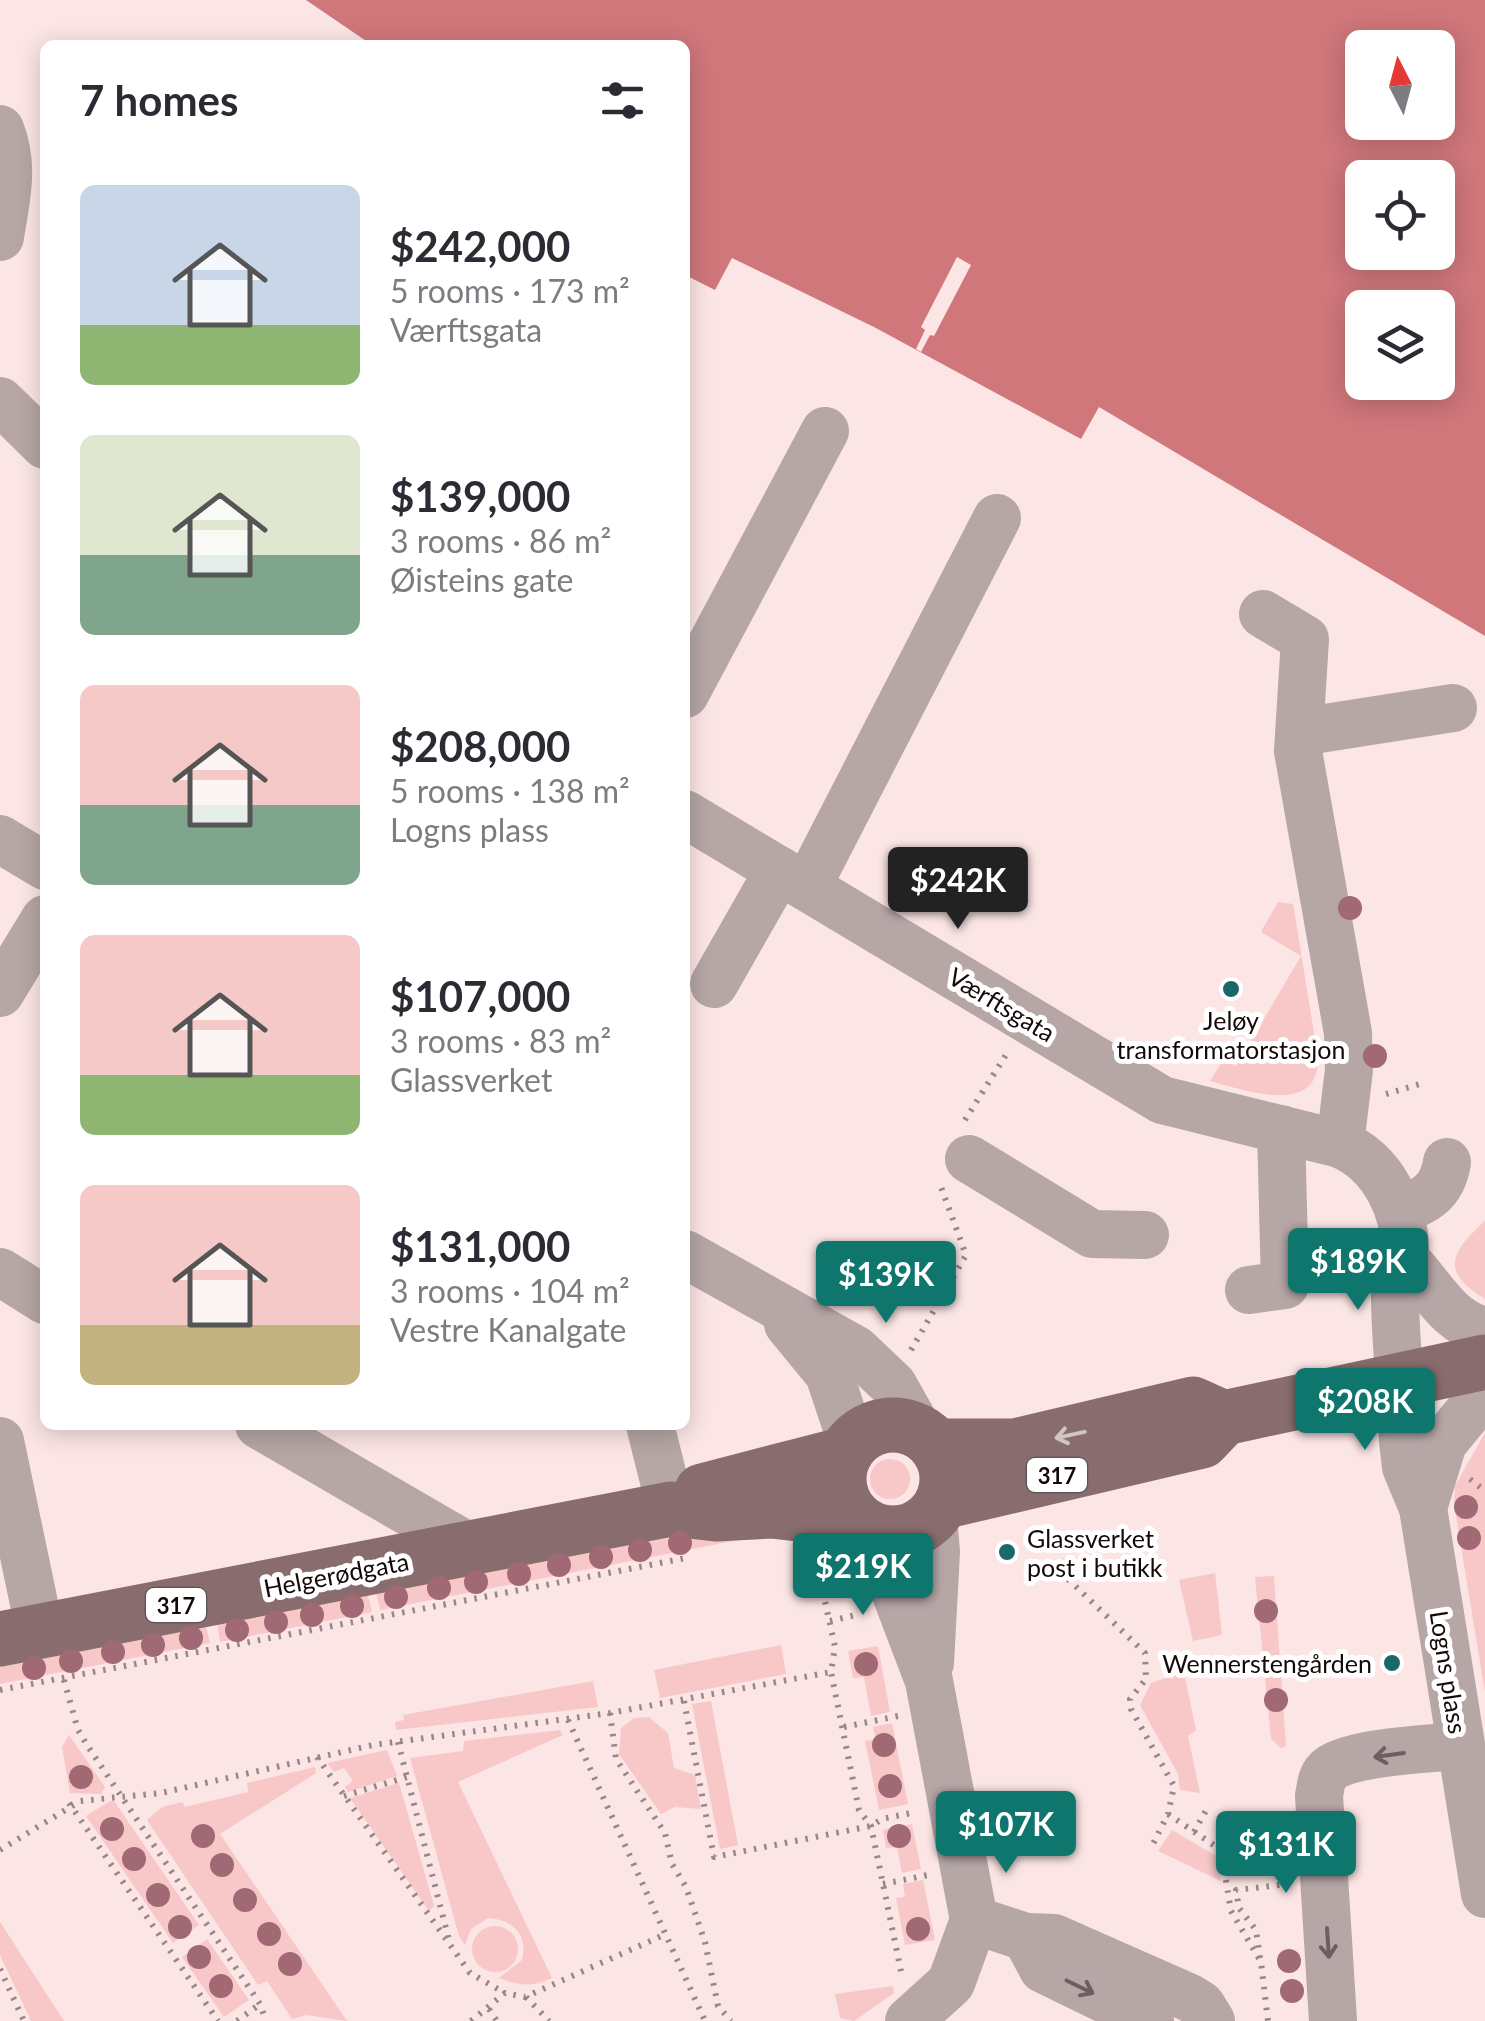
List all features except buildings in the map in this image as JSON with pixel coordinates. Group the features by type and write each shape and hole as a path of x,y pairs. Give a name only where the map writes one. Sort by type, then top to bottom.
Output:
{"main road":[{"name":"317","path":"864,1525 905,1532 938,1510 1202,1442 1224,1418 1485,1362"},
{"name":"317","path":"849,1449 878,1426 894,1424 928,1438 1015,1446 1193,1404 1224,1418"},
{"path":"928,1438 947,1471 938,1510"},
{"path":"849,1449 839,1484 847,1508 864,1525"},
{"name":"Helgerødgata","path":"671,1509 684,1497 707,1489 849,1449"},
{"name":"Helgerødgata","path":"20,1635 671,1509 716,1514 772,1511 864,1525"}],"street":[{"path":"0,129 10,155 10,176 0,237"},
{"path":"0,401 40,440"},
{"path":"690,685 826,431"},
{"path":"714,984 793,878 998,518"},
{"path":"1263,614 1305,640 1299,741 1348,1033 1349,1070 1340,1144"},
{"path":"1299,741 1452,708"},
{"name":"Værftsgata","path":"690,817 1162,1100 1340,1144 1361,1153 1399,1211 1405,1259 1394,1292 1402,1379"},
{"path":"0,839 40,863"},
{"path":"0,993 40,926"},
{"path":"1249,1290 1285,1285 1281,1129"},
{"path":"969,1160 1092,1234 1145,1234"},
{"path":"1399,1211 1432,1198 1444,1179 1447,1162"},
{"path":"1405,1259 1430,1284 1442,1306 1465,1326 1485,1332"},
{"path":"694,1270 856,1350 893,1385 928,1438"},
{"path":"0,1272 40,1297"},
{"path":"773,1307 829,1374 849,1449"},
{"name":"Logns plass","path":"1402,1379 1406,1467 1423,1508 1485,1894"},
{"name":"Logns plass","path":"1423,1508 1443,1443 1485,1392"},
{"path":"280,1430 315,1439 472,1548"},
{"path":"651,1430 671,1509"},
{"path":"0,1441 20,1635"},
{"path":"914,1699 936,1552 938,1510"},
{"path":"864,1525 974,1920 951,1983 907,2005"},
{"path":"1333,2021 1318,1796 1322,1776 1333,1766 1352,1760 1460,1745"},
{"path":"974,1920 1026,1936 1054,1938 1190,1998 1201,2005 1210,2021"},
{"path":"1026,1936 1043,1969 1150,2021"}],"path":[{"path":"1375,1097 1423,1083"},
{"path":"1061,1538 1067,1578 1145,1653 1146,1678 1130,1699 1131,1709 1172,1778 1168,1814 1151,1848"},
{"path":"0,1690 698,1555"},
{"path":"811,1557 819,1564 835,1647 832,1672 859,1810 871,1826 907,2005"},
{"path":"830,1620 864,1613"},
{"path":"0,1850 69,1804 161,1793 398,1742 610,1714 832,1672"},
{"path":"64,1680 78,1730 260,2004 266,2021"},
{"path":"844,1727 914,1699"},
{"path":"684,1701 714,1856 871,1826 917,1812"},
{"path":"610,1714 616,1759 665,1833 672,1864 686,1887 705,1942 718,2006 731,2021"},
{"path":"568,1720 704,2021"},
{"path":"398,1742 450,1945"},
{"path":"316,1757 423,1913 470,1974 505,1993 525,1997 549,2021"},
{"path":"344,1796 407,1777"},
{"path":"69,1804 218,2021"},
{"path":"1194,1832 1208,1807"},
{"path":"1168,1814 1220,1850 1232,1912 1260,1962"},
{"path":"883,1884 929,1874"},
{"path":"1268,2021 1256,1930 1239,1908 1236,1890 1300,1882"},
{"path":"525,1997 666,1934"},
{"path":"0,1969 24,2021"},
{"path":"471,2021 505,1993"},
{"path":"237,2021 260,2004"},
{"path":"489,2009 497,2021"}],"shaded area":[{"path":"306,0 1485,0 1485,636 1099,407 1081,439 874,327 732,258 715,290 690,278 690,40 365,40"},
{"path":"1278,902 1293,904 1318,1057 1315,1076 1307,1088 1278,1095 1210,1081 1223,1060 1236,1066 1301,956 1261,932"},
{"path":"1485,1221 1485,1299 1461,1279 1455,1261 1464,1242"},
{"path":"1485,1433 1485,1692 1454,1504 1455,1486"},
{"path":"890,1459 904,1465 910,1479 904,1493 890,1499 876,1493 870,1479 876,1465"},
{"path":"750,1521 764,1535 380,1610 376,1592"},
{"path":"1215,1573 1222,1635 1193,1641 1179,1580"},
{"path":"1274,1576 1286,1746 1281,1748 1271,1739 1255,1577"},
{"path":"368,1595 372,1612 220,1642 217,1623"},
{"path":"206,1626 210,1643 0,1684 0,1664"},
{"path":"781,1645 786,1674 660,1698 654,1670"},
{"path":"878,1646 890,1712 871,1716 864,1677 853,1678 848,1651"},
{"path":"1184,1672 1196,1730 1188,1736 1200,1793 1180,1790 1178,1774 1140,1705 1151,1683"},
{"path":"593,1681 598,1707 396,1730 395,1722 404,1720 403,1715"},
{"path":"711,1701 738,1845 720,1849 692,1704"},
{"path":"649,1717 668,1733 674,1768 695,1775 701,1809 675,1807 661,1814 619,1754 621,1728 634,1718"},
{"path":"892,1723 908,1804 879,1810 865,1741 876,1739 873,1727"},
{"path":"560,1730 563,1735 458,1782 552,1978 520,1984 499,1978 522,1960 521,1936 512,1926 488,1918 471,1929 465,1945 459,1936 410,1758 463,1751 464,1741"},
{"path":"69,1735 105,1787 101,1794 70,1793 62,1747"},
{"path":"387,1750 397,1776 348,1792 345,1787 353,1781 344,1768 334,1772 327,1763"},
{"path":"315,1767 316,1773 220,1834 347,2021 306,2015 292,2019 267,1981 258,1985 147,1820 162,1807 182,1802 185,1807 248,1792 247,1783"},
{"path":"399,1783 434,1906 429,1911 350,1798"},
{"path":"114,1801 199,1925 173,1943 86,1816"},
{"path":"912,1824 921,1869 902,1873 897,1847 886,1848 883,1830"},
{"path":"1172,1830 1216,1856 1221,1881 1158,1851"},
{"path":"923,1880 935,1940 905,1945 896,1898 905,1897 903,1884"},
{"path":"0,1922 64,2021 31,2021 0,1955"},
{"path":"495,1926 511,1933 518,1949 511,1965 495,1972 479,1965 472,1949 479,1933"},
{"path":"207,1939 249,2000 224,2017 182,1957"},
{"path":"893,1986 894,1993 854,2021 840,2018 835,1994"}],"pier":[{"path":"957,257 971,265 934,336 930,335 921,352 916,349 925,330 921,327"}],"place":[{"name":"Jeløy transformatorstasjon","path":"1231,989"},
{"name":"Glassverket post i butikk","path":"1007,1552"},
{"name":"Wennerstengården","path":"1392,1663"}]}
